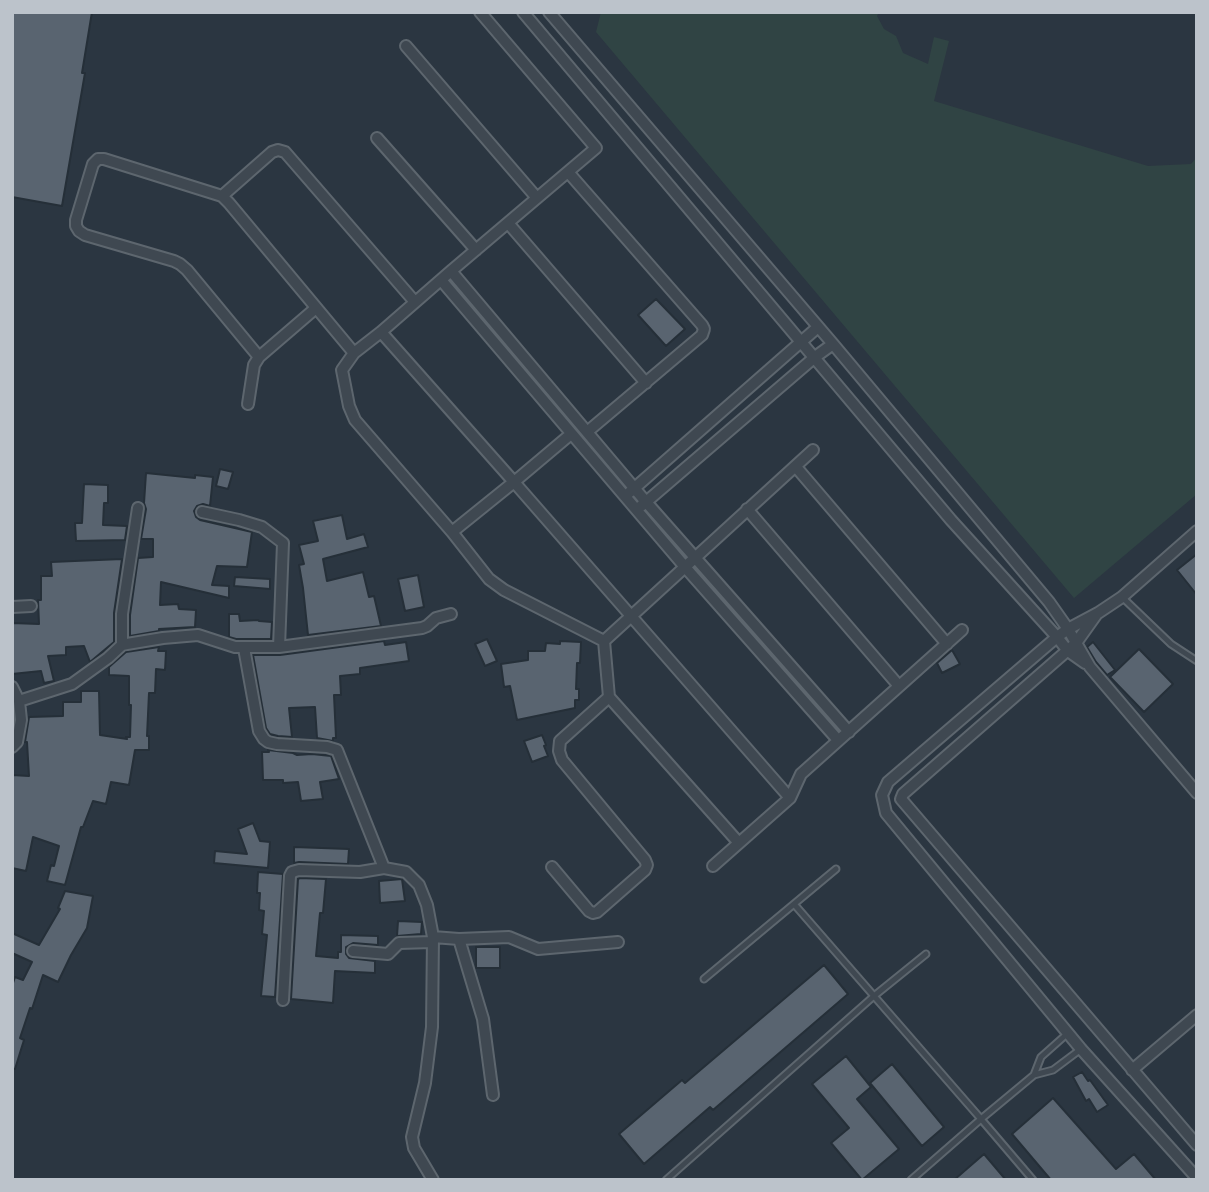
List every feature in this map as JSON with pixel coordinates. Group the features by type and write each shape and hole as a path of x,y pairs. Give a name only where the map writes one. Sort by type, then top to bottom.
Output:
{"street":[{"path":"480,12 596,148 354,353 342,370 349,406 355,420 489,579 604,641"},
{"path":"523,12 951,520 1057,637 1072,647 1197,793"},
{"path":"550,12 1049,602 1068,629 1072,647"},
{"path":"406,46 537,198"},
{"path":"377,138 476,250"},
{"path":"222,196 272,152 285,152 415,302"},
{"path":"259,356 180,264 85,235 76,226 93,164 98,159 222,196 354,353"},
{"path":"568,172 704,329 702,335 587,432"},
{"path":"508,223 646,383"},
{"path":"451,271 587,432 630,492 636,510 838,740"},
{"path":"441,280 571,434 630,492 646,502 849,732"},
{"path":"248,404 254,365 259,356 316,308"},
{"path":"630,492 818,327"},
{"path":"381,332 790,798"},
{"path":"636,510 833,344"},
{"path":"452,532 571,434"},
{"path":"604,641 813,450"},
{"path":"796,467 947,644"},
{"path":"122,645 122,614 138,508"},
{"path":"747,509 899,686"},
{"path":"202,512 262,527 283,543 279,647"},
{"path":"1197,531 1122,597 1057,637 888,782 882,795 886,813 1080,1049 1197,1178"},
{"path":"12,607 31,606"},
{"path":"882,800 901,797 1072,647 1098,613"},
{"path":"20,705 72,684 122,645 198,635 234,647 279,647 422,628 436,618 451,614"},
{"path":"713,866 790,798 801,774 962,630"},
{"path":"604,641 609,697 739,843"},
{"path":"244,648 259,731 264,739 277,744 337,750 384,868"},
{"path":"12,687 20,705 18,740 12,747"},
{"path":"551,867 593,913 645,870 647,865 562,760 559,751 561,741 609,697"},
{"path":"901,797 902,802 1197,1144"},
{"path":"284,1000 291,873 299,870 360,872 384,868 406,872 419,885 427,905 432,940 432,1027 425,1083 412,1137 414,1148 433,1180"},
{"path":"354,951 388,954 399,943 509,937 538,948 618,942"},
{"path":"459,939 484,1019 493,1096"},
{"path":"1132,1070 1197,1015"}],"lane":[{"path":"1122,597 1171,645 1197,661"},
{"path":"704,979 836,869"},
{"path":"794,904 1033,1180"},
{"path":"666,1180 874,996 926,954"},
{"path":"1034,1075 1041,1057 1068,1033"},
{"path":"911,1180 1034,1075 1053,1070 1080,1049"}],"green space":[{"path":"601,12 879,12 877,16 884,29 896,36 903,53 928,64 934,37 949,41 934,101 1148,166 1191,164 1197,157 1197,494 1074,598 596,32"}],"building":[{"path":"12,12 92,12 82,73 85,73 62,206 12,197"},
{"path":"656,299 685,329 666,346 638,315"},
{"path":"220,469 233,472 228,489 216,486"},
{"path":"146,473 213,477 210,506 197,506 194,511 196,517 252,532 247,567 217,566 212,585 229,586 229,598 161,582 160,605 178,604 179,609 196,610 195,627 159,629 130,636 130,615 138,558 153,557 153,539 141,539 146,509"},
{"path":"84,484 108,485 108,503 104,503 103,525 127,526 125,540 76,541 75,523 82,523"},
{"path":"342,515 347,539 364,534 368,547 323,559 327,581 363,572 369,597 374,596 381,626 308,635 299,565 304,564 299,545 318,541 313,521"},
{"path":"1197,554 1197,595 1177,570"},
{"path":"122,559 114,613 114,642 90,662 84,646 66,647 66,655 48,656 54,681 44,683 41,671 12,674 12,623 39,624 41,576 52,576 51,562"},
{"path":"418,575 424,607 405,611 398,579"},
{"path":"235,577 270,579 270,589 234,586"},
{"path":"229,614 239,614 240,621 272,622 271,639 229,637"},
{"path":"487,639 497,661 485,666 475,644"},
{"path":"384,641 385,645 406,642 409,661 360,668 360,674 340,676 341,695 334,695 336,738 333,738 333,741 317,738 315,707 289,708 292,737 270,734 266,728 253,655 280,655"},
{"path":"560,641 581,642 576,689 579,689 579,700 575,700 575,708 517,720 510,686 504,687 501,664 528,660 528,651 545,651 546,643 560,644"},
{"path":"1093,642 1115,670 1107,675 1087,647"},
{"path":"159,647 158,651 166,651 165,670 156,669 155,693 149,693 149,750 135,750 129,785 111,782 106,804 93,801 81,827 65,885 47,881 59,846 33,837 26,871 12,868 12,775 29,776 25,742 29,717 63,716 63,702 81,702 81,691 99,691 100,735 127,739 126,737 130,737 129,676 109,675 109,667 126,652"},
{"path":"1139,649 1173,684 1144,712 1110,677"},
{"path":"952,650 960,664 942,673 937,663"},
{"path":"542,735 548,756 532,762 524,741"},
{"path":"268,750 297,755 331,756 339,779 320,782 323,799 301,801 298,782 263,780 262,752 269,752"},
{"path":"253,823 260,841 270,842 268,868 214,863 215,851 247,854 238,829"},
{"path":"294,847 349,849 348,864 294,863"},
{"path":"258,872 283,874 275,997 261,996 267,935 262,934 264,911 259,910"},
{"path":"300,878 326,879 316,956 338,958 338,952 341,952 341,935 378,936 378,945 353,943 346,947 349,958 375,961 375,973 335,971 333,1003 291,999"},
{"path":"402,879 405,901 380,903 379,881"},
{"path":"65,891 93,896 87,928 58,982 43,975 20,1038 24,1040 15,1069 12,1069 12,986 15,977 23,980 32,962 12,953 12,933 39,945 60,909 58,908"},
{"path":"398,921 422,922 421,934 397,936"},
{"path":"476,947 500,947 500,968 476,968"},
{"path":"824,965 848,994 713,1110 710,1107 644,1164 619,1134 682,1080 685,1083"},
{"path":"846,1056 871,1087 857,1099 899,1149 862,1180 831,1143 849,1128 812,1084"},
{"path":"892,1064 944,1127 922,1146 870,1083"},
{"path":"1082,1072 1108,1105 1097,1112 1089,1099 1086,1101 1073,1077"},
{"path":"1053,1098 1116,1169 1134,1154 1156,1180 1051,1180 1012,1134"},
{"path":"984,1154 1006,1180 954,1180"}]}
